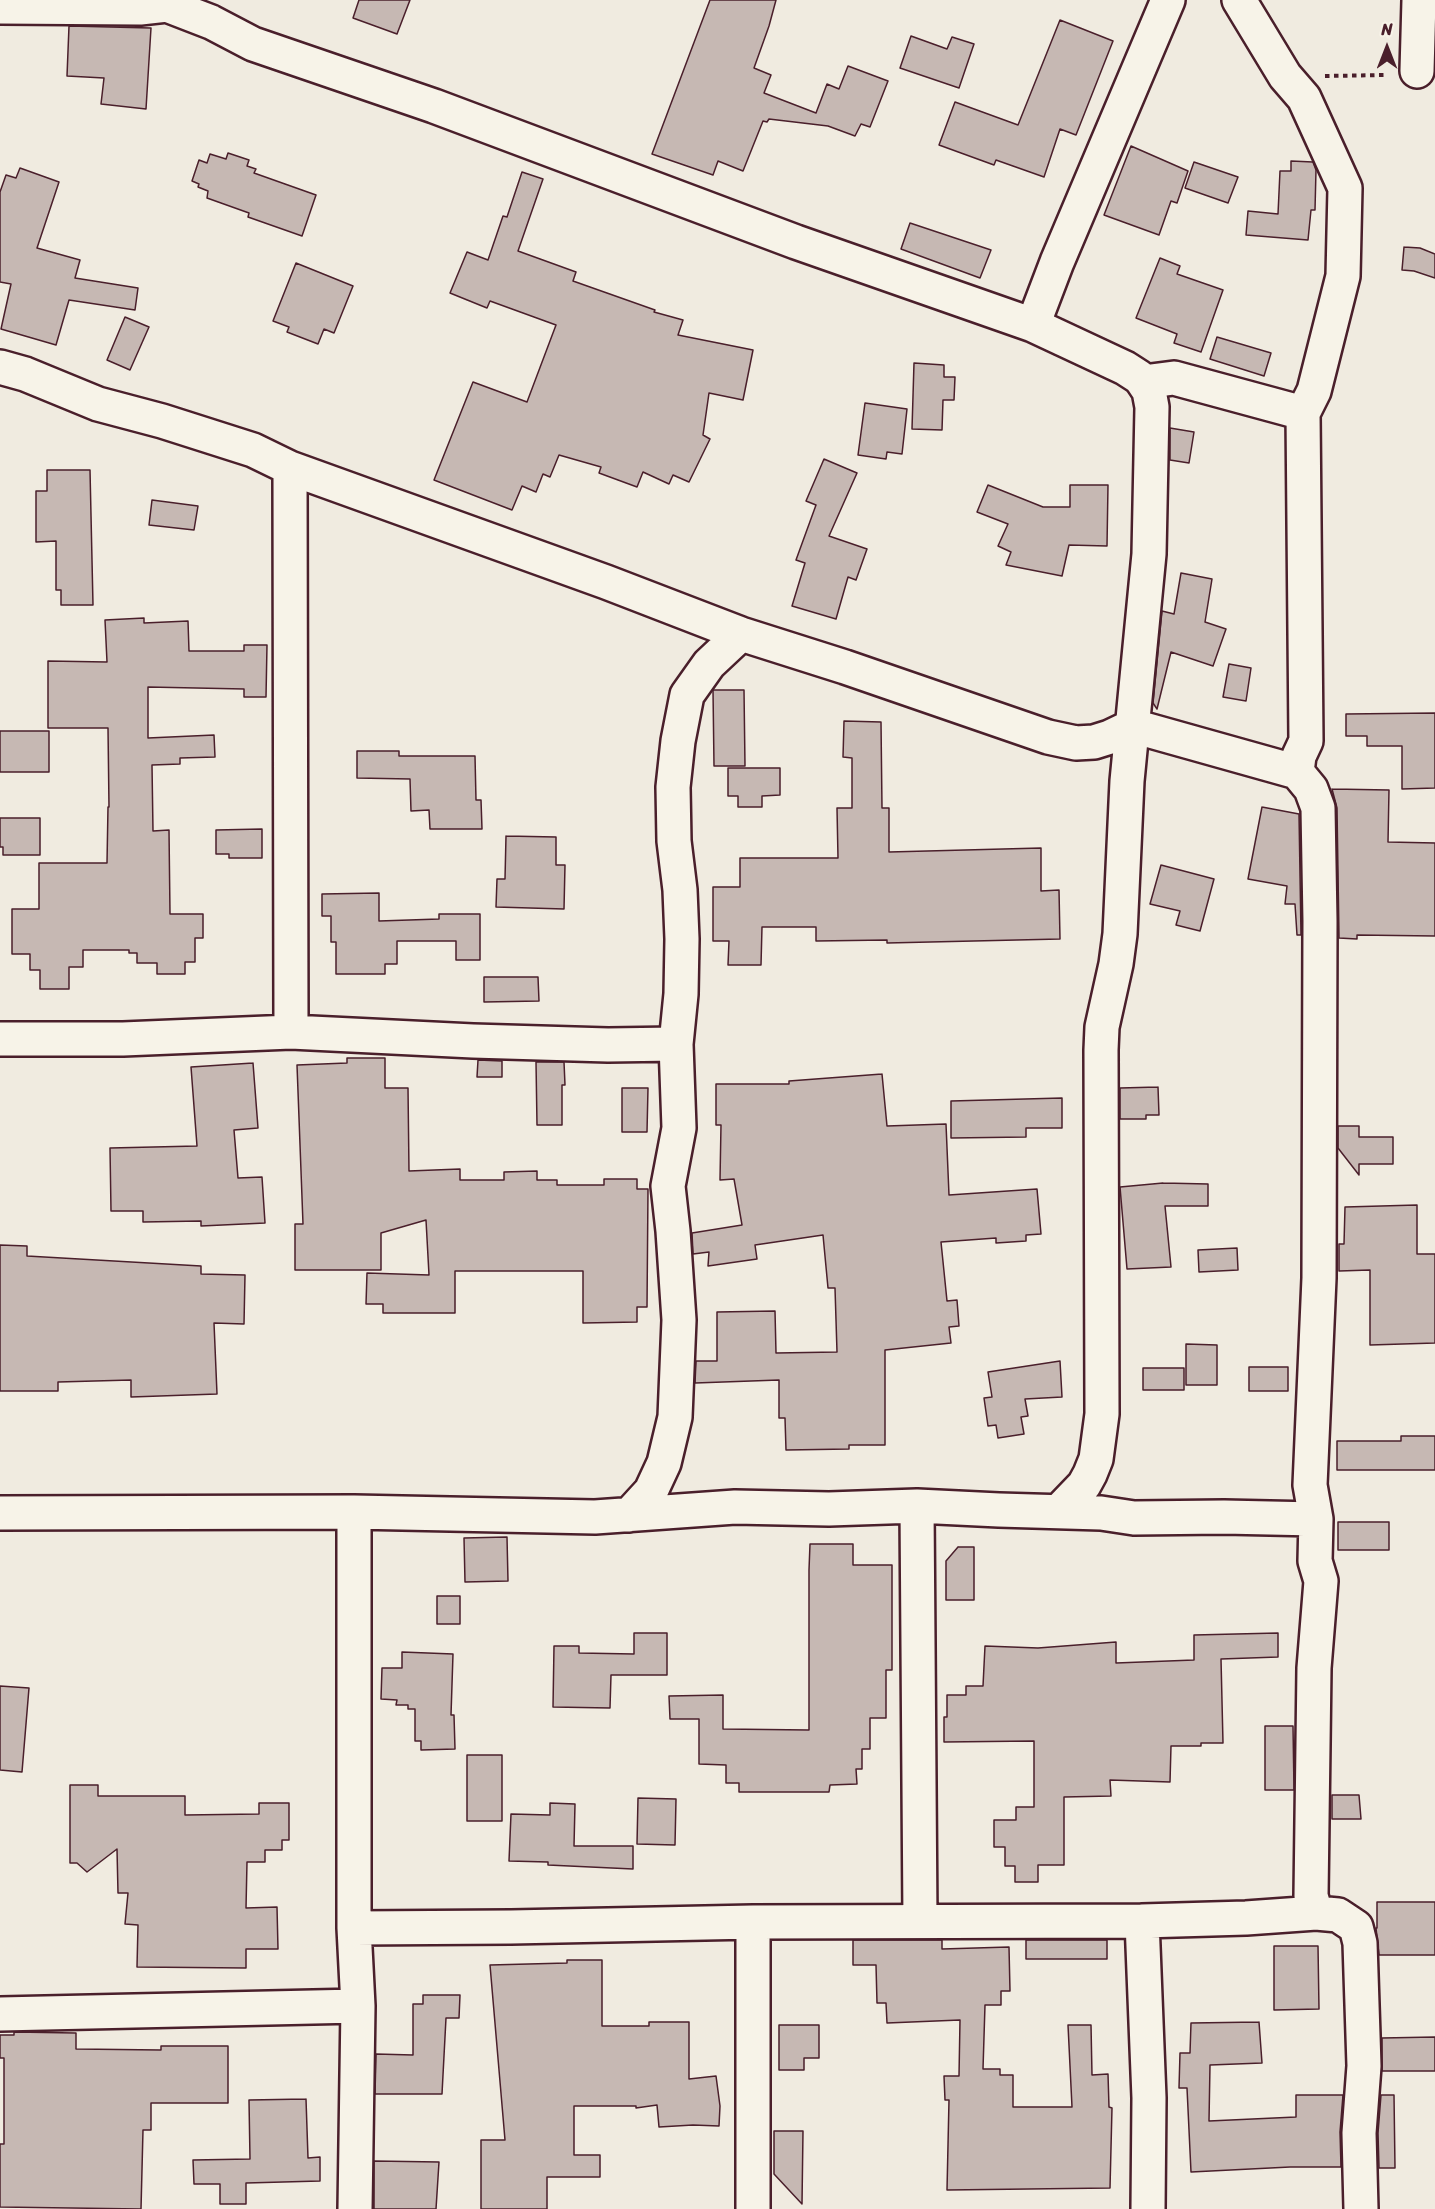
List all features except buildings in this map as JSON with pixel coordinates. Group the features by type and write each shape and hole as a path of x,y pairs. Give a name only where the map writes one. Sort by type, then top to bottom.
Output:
{"street":[{"path":"1033,325 1168,0"},
{"path":"1239,0 1285,76 1304,98 1346,188 1342,276 1314,391 1304,413 1306,741 1299,756 1297,772"},
{"path":"1417,71 1419,0"},
{"path":"0,7 140,8 166,2 253,44 434,106 796,242 1033,325 1125,368 1143,382 1149,391 1152,407 1151,508 1146,602 1127,781 1120,934 1101,1039 1102,1422 1096,1459 1090,1474 1059,1511"},
{"path":"0,367 25,374 98,404 162,420 253,450 290,468 606,582 741,634 1048,737 1076,743 1094,742 1133,726 1297,772 1311,789 1318,808 1320,921 1319,1278 1310,1485 1316,1519 1315,1561 1321,1581 1314,1668 1312,1762 1311,1896 1316,1913"},
{"path":"1143,382 1174,378 1304,413"},
{"path":"290,468 291,1032"},
{"path":"629,1515 651,1491 664,1463 675,1417 679,1320 674,1231 668,1186 679,1128 676,1044 681,994 682,939 680,890 674,841 673,787 678,741 687,695 709,664 741,634"},
{"path":"0,1039 123,1039 291,1032 473,1041 608,1045 676,1044"},
{"path":"0,1513 354,1512 595,1516 735,1508 829,1509 917,1506 1101,1513 1134,1518 1224,1516 1316,1519"},
{"path":"917,1506 920,1921"},
{"path":"354,1512 354,1928 357,2006 355,2209"},
{"path":"354,1928 753,1922 1142,1921 1316,1913 1338,1915 1356,1927 1360,1943 1364,2066 1359,2133 1361,2209"},
{"path":"1142,1921 1149,2098 1148,2209"},
{"path":"753,1922 753,2209"},
{"path":"0,2014 357,2006"}],"path":[{"path":"1285,76 1382,75 1417,71"}]}
